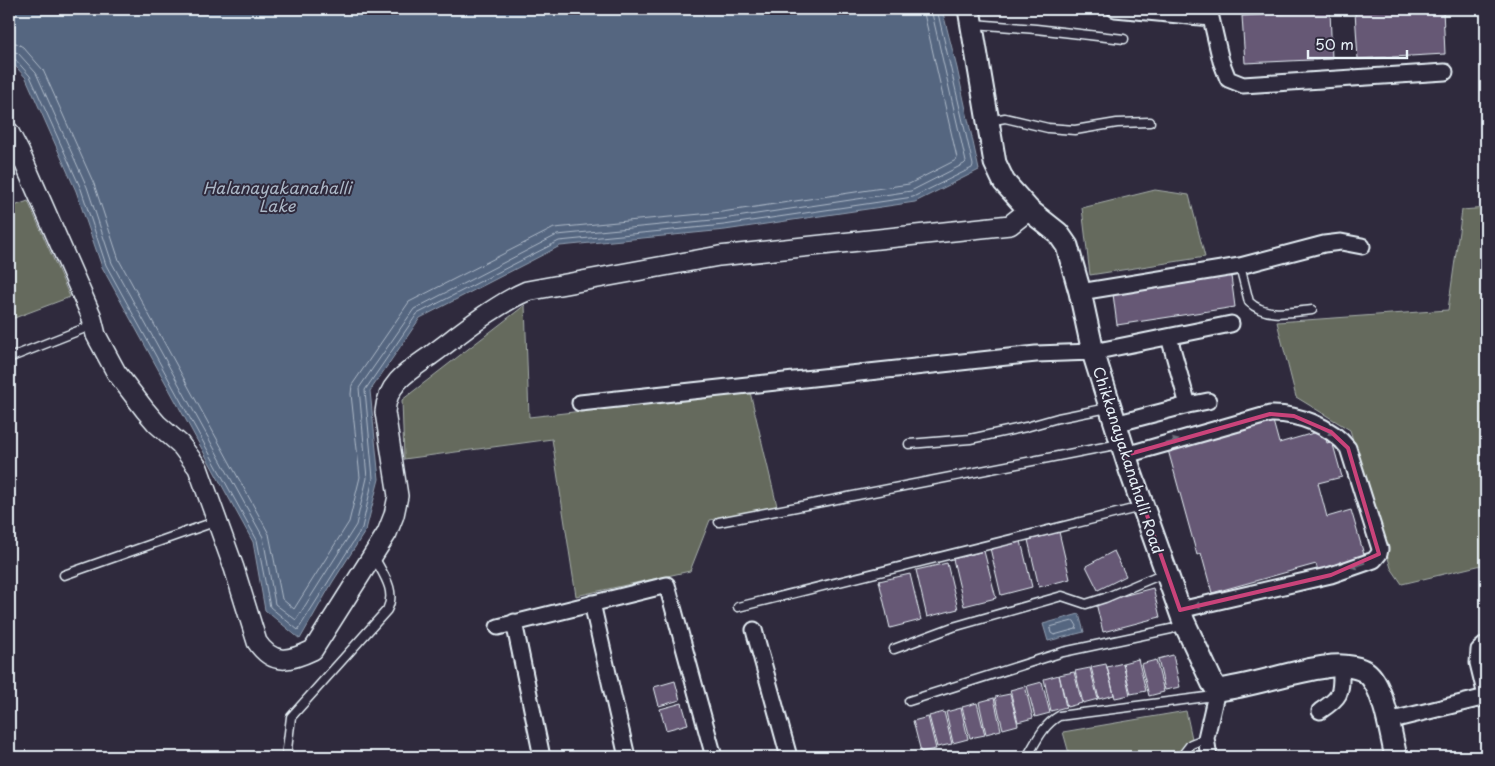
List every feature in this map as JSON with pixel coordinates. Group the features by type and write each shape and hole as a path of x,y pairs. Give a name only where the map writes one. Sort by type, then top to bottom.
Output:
{"main road":[{"name":"Chikkanayakanahalli Road","path":"970,16 995,163 1004,182 1029,210 1058,233 1067,246 1080,292 1093,352 1118,433 1182,617 1215,693"},
{"path":"1215,693 1325,666 1349,666 1366,672 1380,692 1396,757"}],"street":[{"path":"1115,9 1211,14 1228,79 1243,85 1445,72"},
{"path":"9,132 91,315 96,335 116,372 145,410 157,424 180,444 198,468 234,568 257,642 262,650 270,656 281,660 299,656 312,650 387,533 394,515 398,496 387,425 386,400 397,382 452,339 520,294 527,291 719,256 1010,225 1029,210"},
{"path":"1080,292 1240,266 1324,244 1340,242 1362,246"},
{"path":"580,403 1036,354 1093,352 1231,324"},
{"path":"1169,337 1188,406"},
{"path":"1118,433 1188,406 1208,401"},
{"path":"1118,433 1281,414 1294,416 1331,432 1340,438 1348,448 1380,549 1379,554 1374,560 1331,575 1182,617"},
{"path":"498,627 667,586 714,757"},
{"path":"592,603 627,757"},
{"path":"514,622 542,757"},
{"path":"754,630 789,757"},
{"path":"1388,721 1486,696 1478,663 1480,650 1486,644"},
{"path":"1320,711 1339,696 1341,666"},
{"path":"1209,757 1206,738 1215,693"}],"lane":[{"path":"970,16 1036,28 1124,39"},
{"path":"987,121 1005,118 1048,128 1076,130 1117,123 1150,122"},
{"path":"1240,266 1249,302 1253,306 1277,314 1312,310"},
{"path":"9,358 93,324"},
{"path":"908,444 970,439 1058,418 1118,433"},
{"path":"719,522 1118,433"},
{"path":"738,607 1143,506"},
{"path":"64,575 217,522"},
{"path":"286,757 291,717 389,605 391,599 390,588 373,555"},
{"path":"894,649 953,627 1062,596 1086,604 1106,598 1166,572"},
{"path":"909,701 1063,652 1171,629 1182,617"},
{"path":"1027,757 1046,727 1059,716 1215,693"},
{"path":"1181,757 1191,744 1206,738"}],"highlighted area":[{"path":"1270,414 1294,416 1331,432 1348,448 1379,554 1331,575 1180,610 1126,455"}],"green space":[{"path":"1155,190 1189,195 1205,257 1090,275 1082,208"},
{"path":"28,201 70,297 9,320 9,208"},
{"path":"1486,208 1486,564 1402,584 1391,568 1350,430 1296,397 1277,322 1448,310 1462,210"},
{"path":"525,305 529,417 750,392 777,506 710,520 690,571 576,596 552,439 404,459 402,400"},
{"path":"1186,711 1196,757 1070,757 1063,732"}],"water":[{"name":"Halanayakanahalli Lake","path":"9,9 942,9 979,170 915,202 725,230 560,246 420,318 370,391 379,479 366,530 332,583 300,639 265,610 253,542 102,267 76,191 26,78 9,59"},
{"path":"1079,614 1084,632 1048,641 1043,624"}],"building":[{"path":"1443,9 1445,54 1358,59 1355,12"},
{"path":"1330,11 1332,59 1245,63 1242,16"},
{"path":"1231,276 1235,307 1117,325 1113,294"},
{"path":"1273,421 1279,443 1324,430 1327,443 1332,441 1342,477 1318,483 1327,517 1351,510 1365,558 1318,571 1316,564 1212,593 1201,553 1197,555 1168,450"},
{"path":"1059,532 1070,579 1039,587 1028,540"},
{"path":"1021,541 1032,587 1001,595 990,548"},
{"path":"984,551 996,598 964,606 953,559"},
{"path":"1114,551 1126,576 1098,590 1086,566"},
{"path":"947,563 958,609 927,617 916,570"},
{"path":"910,574 921,620 890,628 879,581"},
{"path":"1153,588 1160,617 1103,632 1096,603"},
{"path":"1173,655 1180,687 1165,690 1158,659"},
{"path":"1138,659 1146,691 1131,694 1123,663"},
{"path":"1156,660 1164,692 1149,696 1141,664"},
{"path":"1123,663 1130,695 1115,698 1107,667"},
{"path":"1106,664 1114,695 1099,699 1091,667"},
{"path":"1090,668 1098,699 1083,703 1075,671"},
{"path":"1074,672 1082,703 1067,707 1059,675"},
{"path":"1059,675 1066,707 1051,711 1044,679"},
{"path":"675,681 680,700 659,706 654,687"},
{"path":"1042,682 1050,713 1035,717 1027,686"},
{"path":"1025,686 1033,718 1018,722 1010,690"},
{"path":"1010,694 1018,725 1003,729 995,697"},
{"path":"994,698 1001,730 986,734 979,702"},
{"path":"682,703 688,724 666,730 660,709"},
{"path":"977,703 985,735 970,738 962,707"},
{"path":"961,708 968,739 953,743 946,712"},
{"path":"944,712 952,744 937,747 929,716"},
{"path":"928,717 936,749 921,752 913,721"}]}
